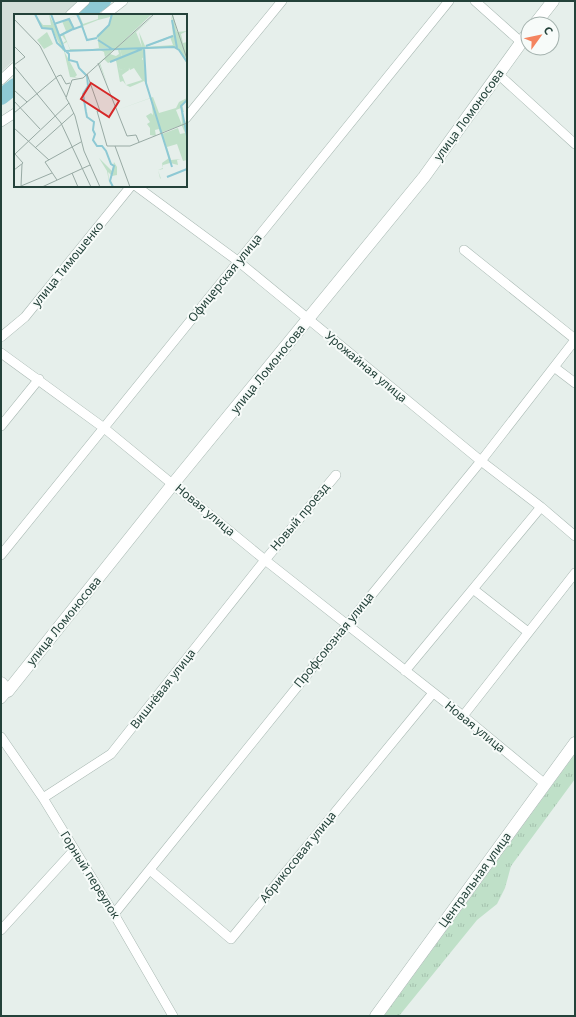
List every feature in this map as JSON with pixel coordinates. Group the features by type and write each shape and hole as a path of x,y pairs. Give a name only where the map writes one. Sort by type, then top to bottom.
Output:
{"street":[{"path":"71,14 85,1"},
{"path":"106,14 123,1"},
{"path":"187,117 282,1"},
{"name":"Офицерская улица","path":"1,555 449,1"},
{"path":"475,1 520,34"},
{"path":"541,16 553,1"},
{"name":"улица Ломоносова","path":"3,691 424,177 520,45"},
{"path":"1,80 14,68"},
{"path":"498,74 575,144"},
{"path":"1,122 14,114"},
{"name":"улица Тимошенко","path":"1,337 25,317 130,187"},
{"name":"Урожайная улица","path":"137,187 239,262 481,461 541,507 575,536"},
{"name":"Профсоюзная улица","path":"114,914 346,625 481,461 575,340 464,250"},
{"name":"Новая улица","path":"1,353 39,379 104,428 265,560 405,670 433,694 463,716 545,784"},
{"path":"554,367 575,383"},
{"path":"1,426 39,379"},
{"name":"Новый проезд","path":"265,560 336,475"},
{"path":"405,670 541,507"},
{"name":"Вишнёвая улица","path":"43,798 110,754 265,560"},
{"path":"463,716 575,573"},
{"path":"473,589 528,632"},
{"name":"Абрикосовая улица","path":"150,870 231,939 433,694"},
{"name":"Горный переулок","path":"1,737 43,798 114,914 173,1016"},
{"name":"Центральная улица","path":"376,1016 575,743"},
{"path":"1,930 74,850"}],"shaded area":[{"path":"1,1 79,1 64,14 14,14 14,60 1,72"}],"green space":[{"path":"575,754 575,779 511,866 505,888 497,904 477,920 399,1016 384,1016"}],"waterway":[{"path":"87,14 96,5 103,1"},
{"path":"1,97 14,87"}]}
